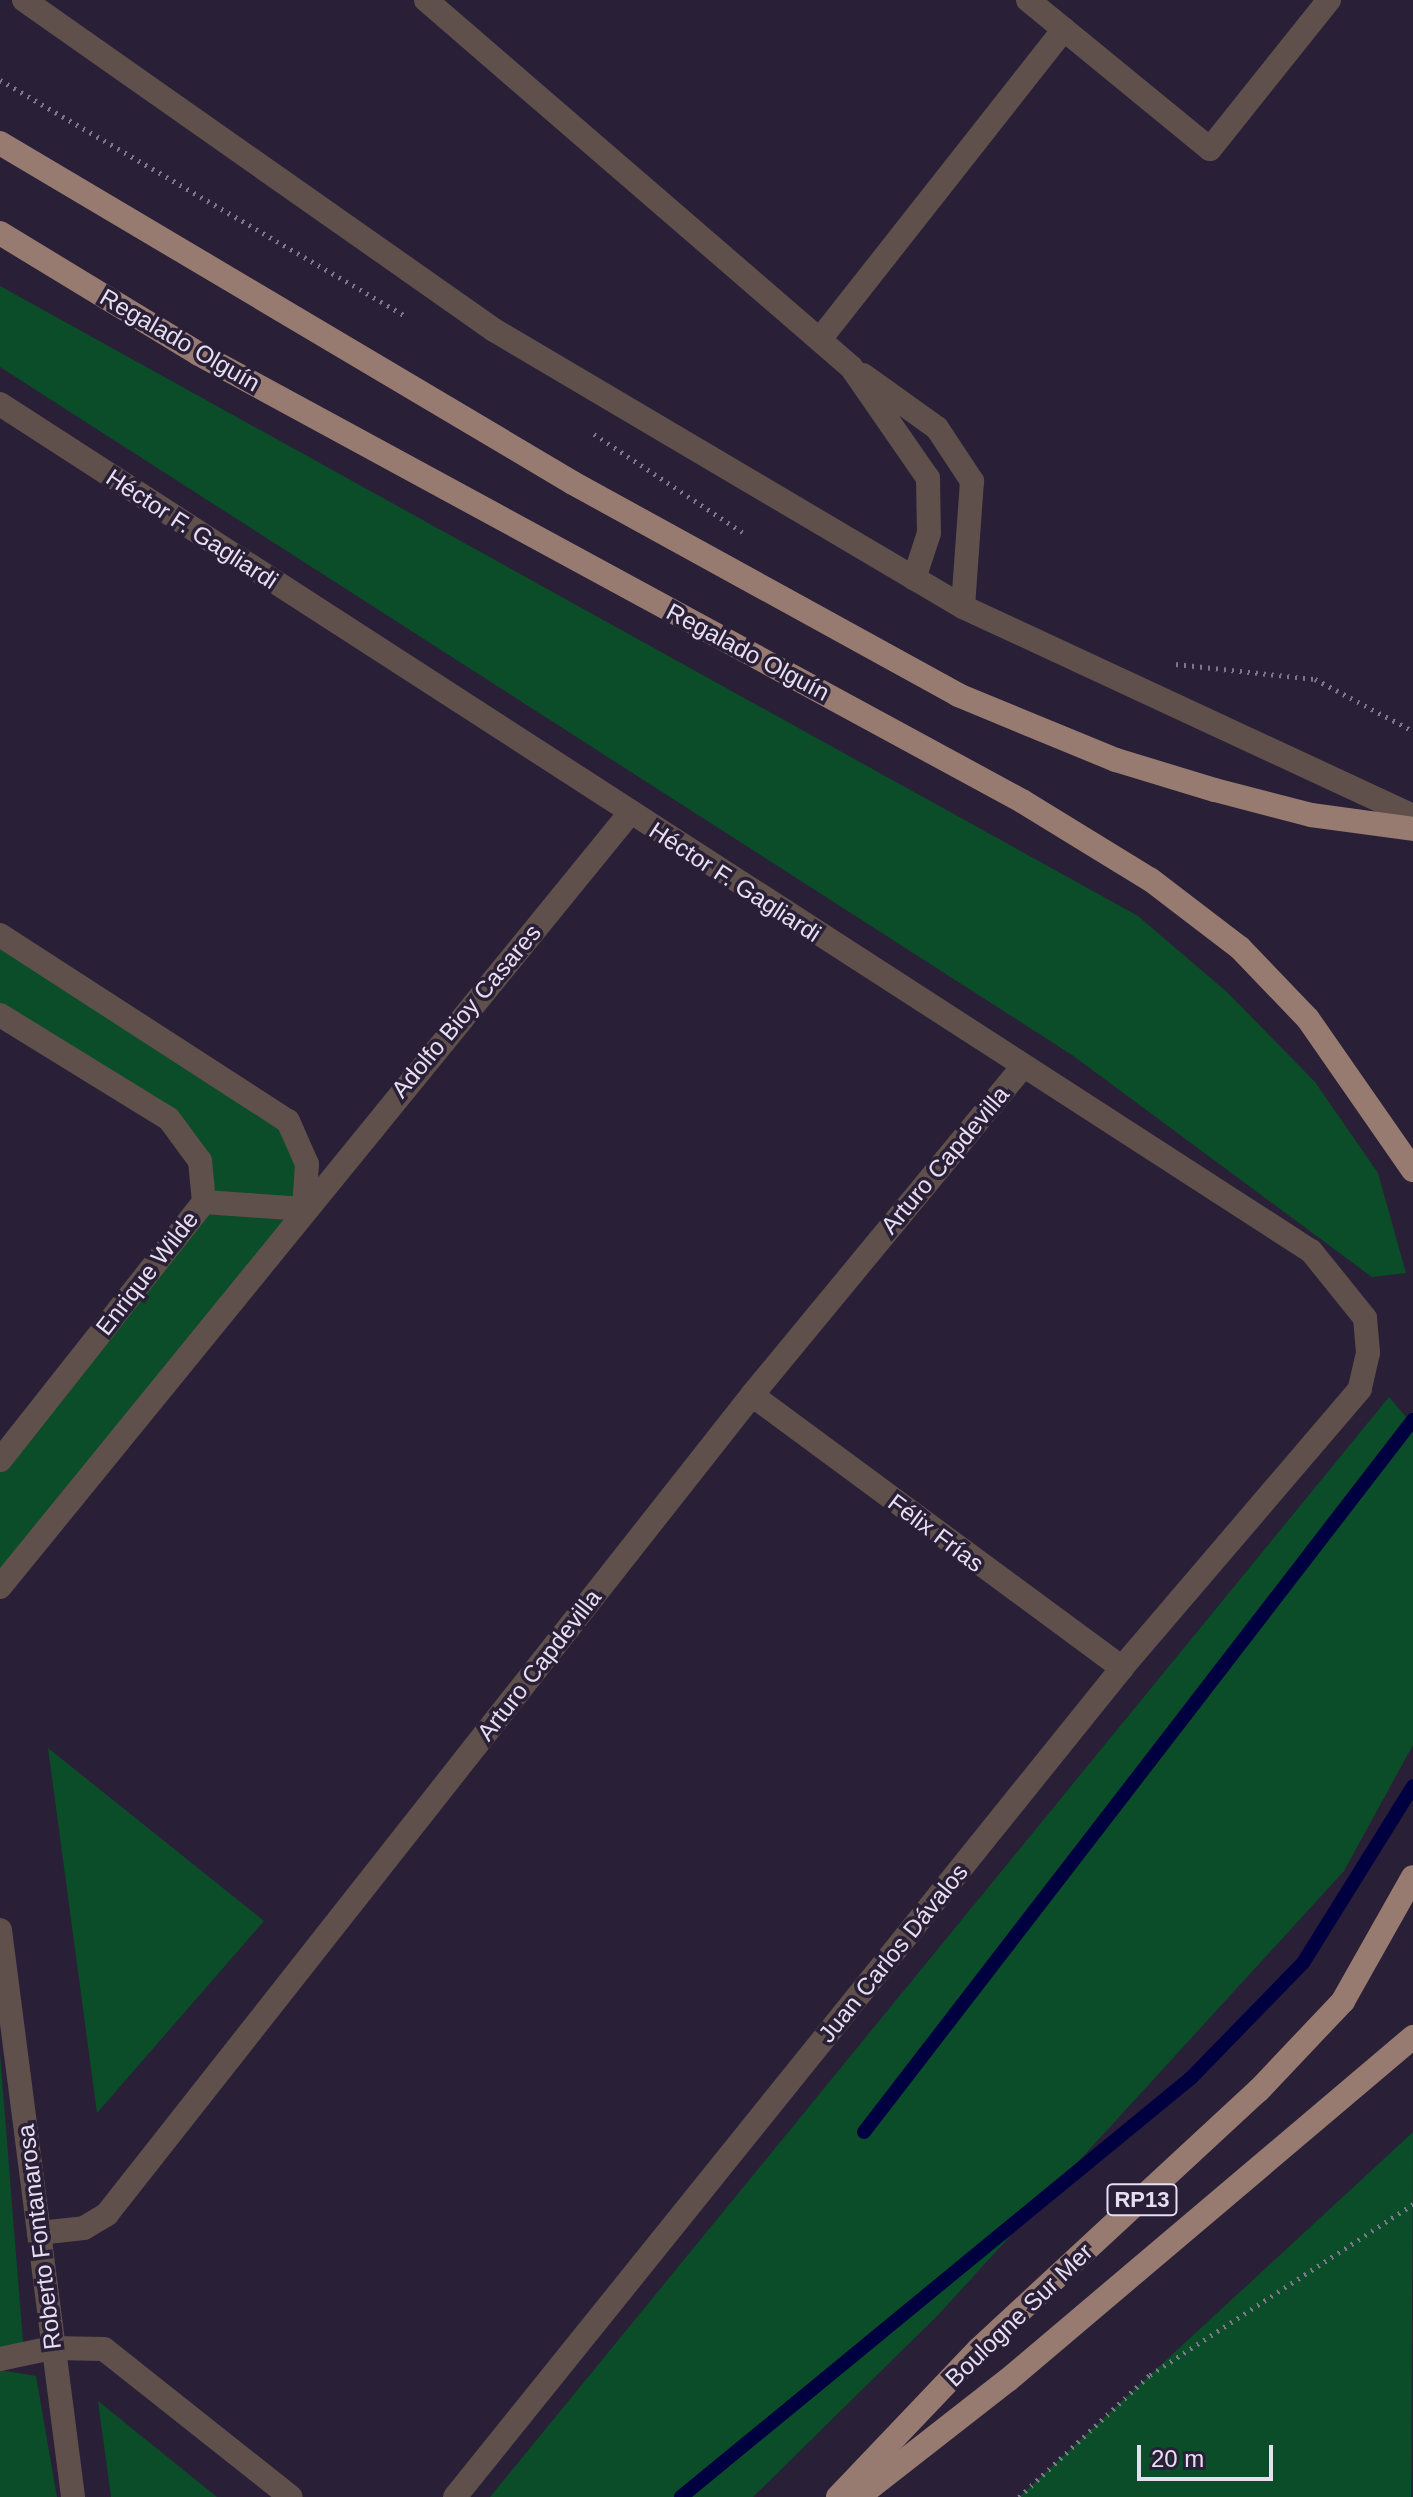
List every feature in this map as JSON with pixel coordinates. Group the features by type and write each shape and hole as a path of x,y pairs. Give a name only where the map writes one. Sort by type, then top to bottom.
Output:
{"main road":[{"path":"0,143 573,483 958,695 1215,790 1311,815 1413,829"},
{"name":"Regalado Olguín","path":"0,233 199,354 1008,793 1151,880 1240,948 1308,1019 1413,1170"},
{"name":"Boulogne Sur Mer","path":"838,2497 979,2349 1247,2101 1343,2001 1413,1877"},
{"name":"Boulogne Sur Mer","path":"858,2497 1008,2380 1413,2037"}],"street":[{"path":"24,0 494,330 914,579 963,607 1413,816"},
{"path":"426,0 851,367 928,478 929,533 914,579"},
{"path":"1028,0 1210,149 1329,0"},
{"path":"821,338 1064,29"},
{"path":"851,367 908,402 961,456 973,509 963,607"},
{"name":"Héctor F. Gagliardi","path":"0,404 629,814 1311,1251 1341,1281 1365,1318 1368,1353 1360,1389 1338,1416"},
{"name":"Adolfo Bioy Casares","path":"0,1587 304,1209 629,814"},
{"path":"0,935 288,1121 307,1164 304,1209 204,1202"},
{"name":"Enrique Wilde","path":"0,1015 169,1119 200,1161 204,1202 0,1460"},
{"name":"Arturo Capdevilla","path":"39,2233 84,2228 107,2214 752,1395 1023,1066"},
{"name":"Félix Frías","path":"752,1395 1122,1668"},
{"name":"Juan Carlos Dávalos","path":"455,2497 1122,1668 1338,1416"},
{"name":"Roberto Fontanarosa","path":"0,1930 73,2497"},
{"path":"0,2359 52,2348 104,2349 291,2497"}],"path":[{"path":"1265,674 1315,679 1413,731"},
{"path":"1019,2497 1150,2375 1413,2204"}],"green space":[{"path":"0,286 1138,916 1227,992 1315,1082 1378,1173 1406,1273 1372,1277 1072,1055 0,367"},
{"path":"0,935 288,1121 304,1209 0,1587 0,1460 204,1201 169,1119 0,1015"},
{"path":"1389,1397 1413,1425 1413,1745 1344,1871 939,2314 753,2497 490,2497"},
{"path":"48,1748 264,1921 97,2113"},
{"path":"0,2054 24,2354 0,2359"},
{"path":"1413,2132 1411,2497 1019,2497 1150,2375"},
{"path":"0,2370 36,2376 57,2497 0,2497"},
{"path":"98,2401 217,2497 111,2497"}],"waterway":[{"path":"864,2132 1413,1420"},
{"path":"681,2497 1191,2078 1303,1963 1413,1786"}]}
